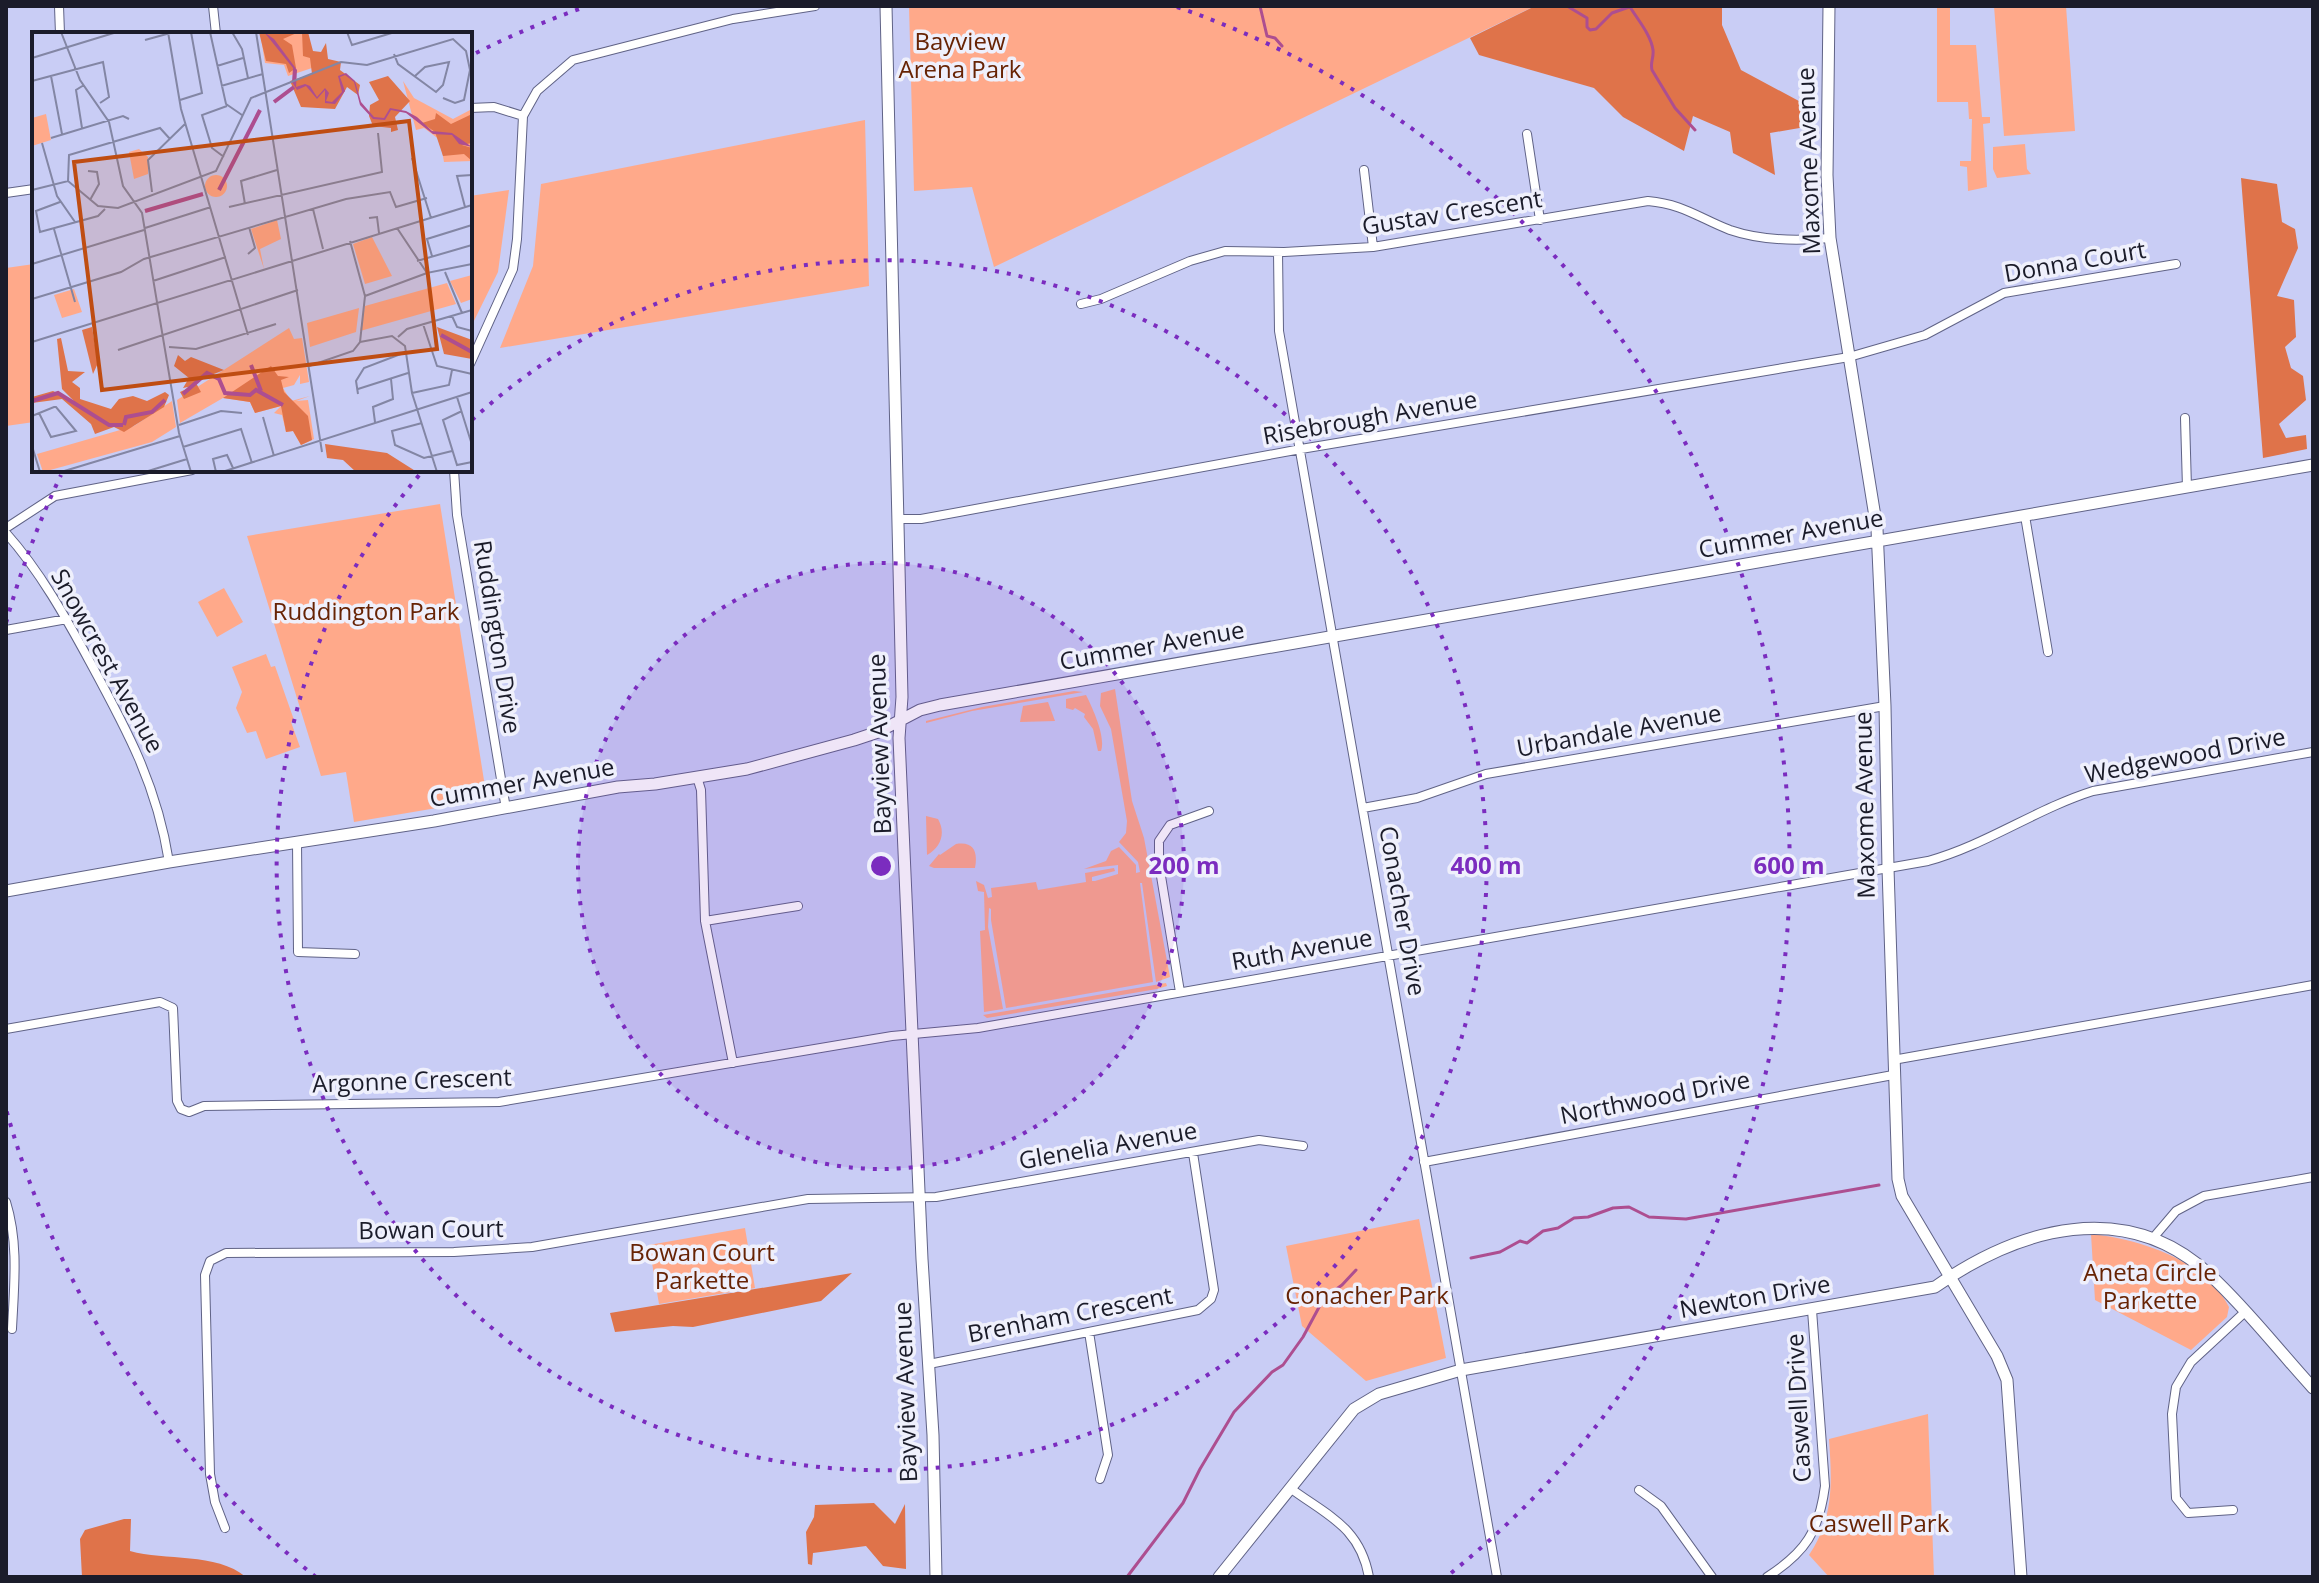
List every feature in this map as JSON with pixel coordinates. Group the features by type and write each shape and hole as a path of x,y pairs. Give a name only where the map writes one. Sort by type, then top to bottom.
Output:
{"street":[{"path":"59,6 60,32"},
{"path":"213,6 216,32"},
{"path":"472,360 513,269 523,116 537,91 573,60 733,19 815,6"},
{"name":"Bayview Avenue","path":"886,6 902,697 900,720 936,1577"},
{"name":"Maxome Avenue","path":"1829,6 1827,175 1830,238 1877,542 1885,706 1898,1179 1902,1196 1997,1356 2007,1380 2021,1577"},
{"path":"472,108 494,107 523,116"},
{"path":"1527,134 1540,220"},
{"path":"1364,170 1373,247"},
{"path":"6,193 32,189"},
{"name":"Gustav Crescent","path":"1081,304 1101,299 1190,261 1225,251 1278,252 1373,247 1648,201 1672,203 1732,230 1766,239 1830,238"},
{"name":"Conacher Drive","path":"1278,252 1279,331 1497,1577"},
{"name":"Donna Court","path":"1849,357 1925,335 2004,293 2176,264"},
{"name":"Risebrough Avenue","path":"898,519 921,519 1301,449 1849,357"},
{"path":"2185,418 2187,488"},
{"name":"Cummer Avenue","path":"6,891 506,809 618,787 747,769 878,732 920,710 940,705 2313,465"},
{"path":"6,530 55,496 181,472"},
{"name":"Ruddington Drive","path":"454,472 458,526 506,809"},
{"path":"2025,516 2048,652"},
{"name":"Snowcrest Avenue","path":"6,530 67,619 136,747 154,793 169,862"},
{"path":"6,630 67,619"},
{"name":"Urbandale Avenue","path":"1363,808 1417,798 1486,774 1885,706"},
{"name":"Wedgewood Drive","path":"1888,868 1951,855 2068,799 2093,791 2313,752"},
{"path":"697,777 701,790 705,921 733,1063"},
{"path":"1180,992 1159,864 1159,841 1170,825 1209,811"},
{"path":"297,842 298,952 355,954"},
{"name":"Ruth Avenue","path":"913,1034 978,1028 1888,868"},
{"path":"705,921 798,906"},
{"path":"1893,1060 2313,985"},
{"name":"Argonne Crescent","path":"6,1029 160,1002 173,1008 177,1101 181,1109 189,1112 204,1106 499,1102 913,1034"},
{"name":"Northwood Drive","path":"1424,1162 1893,1075"},
{"name":"Glenelia Avenue","path":"919,1197 936,1197 1259,1140 1303,1146"},
{"name":"Brenham Crescent","path":"929,1364 1198,1310 1211,1299 1214,1290 1193,1153"},
{"path":"2153,1238 2176,1211 2204,1196 2313,1177"},
{"name":"Bowan Court","path":"225,1528 215,1502 210,1474 205,1275 210,1261 226,1253 454,1252 532,1247 808,1199 919,1197"},
{"path":"6,1202 13,1223 16,1255 12,1329"},
{"name":"Newton Drive","path":"1219,1577 1354,1409 1379,1394 1461,1370 1935,1287 2004,1247 2057,1232 2098,1227 2153,1238 2181,1254 2210,1275 2313,1388"},
{"name":"Caswell Drive","path":"1767,1577 1800,1551 1814,1533 1822,1509 1825,1486 1812,1310"},
{"path":"2233,1510 2188,1513 2176,1498 2172,1414 2176,1387 2191,1362 2245,1312"},
{"path":"1089,1332 1108,1455 1100,1479"},
{"path":"1290,1488 1351,1532 1366,1560 1369,1577"},
{"path":"1639,1490 1661,1506 1712,1577"}],"green space":[{"name":"Bayview Arena Park","path":"909,6 1535,6 994,267 972,187 914,191"},
{"path":"1937,6 1950,6 1950,45 1976,45 1982,117 1990,117 1990,123 1983,124 1987,187 1968,191 1967,167 1960,166 1960,161 1971,161 1972,119 1969,119 1968,102 1937,102"},
{"path":"1994,6 2066,6 2075,131 2004,136"},
{"path":"865,120 869,286 500,348 533,266 541,184"},
{"path":"2025,144 2027,169 2031,174 1997,178 1993,169 1993,147"},
{"path":"509,190 498,272 472,325 472,196"},
{"path":"32,264 32,422 6,426 6,268"},
{"name":"Ruddington Park","path":"440,504 486,793 478,801 354,822 346,772 321,776 247,536"},
{"path":"224,588 243,622 217,637 198,602"},
{"path":"266,654 271,667 275,666 300,747 266,759 256,731 247,733 236,708 242,692 232,667"},
{"path":"1115,689 1132,801 1144,838 1170,977 1156,982 1140,883 1153,982 1006,1008 989,908 988,927 1003,1009 984,1012 980,931 985,930 984,892 978,891 976,881 984,885 988,898 992,897 991,888 1036,882 1038,890 1086,882 1085,873 1114,868 1115,871 1092,877 1095,881 1118,874 1118,865 1084,869 1106,861 1111,851 1119,847 1136,865 1136,873 1140,872 1138,862 1119,842 1126,833 1127,821 1111,729 1100,706 1101,693"},
{"path":"1083,692 972,711 926,723 982,707"},
{"path":"1086,695 1100,731 1101,751 1098,751 1093,729 1085,714 1075,708 1066,708 1066,699"},
{"path":"1048,702 1055,721 1020,722 1023,706"},
{"path":"926,816 938,819 942,829 939,844 927,855"},
{"path":"956,844 971,846 976,857 975,868 929,866 939,854"},
{"path":"1166,983 1167,986 1157,989 987,1018 983,1015"},
{"name":"Conacher Park","path":"1419,1219 1446,1358 1366,1381 1302,1326 1286,1246"},
{"name":"Bowan Court Parkette","path":"745,1228 755,1288 659,1304 649,1245"},
{"name":"Aneta Circle Parkette","path":"2091,1234 2150,1247 2188,1265 2218,1291 2229,1307 2227,1317 2191,1350 2095,1300"},
{"name":"Caswell Park","path":"1928,1414 1934,1577 1829,1577 1809,1555 1823,1527 1830,1499 1829,1439"}],"shaded area":[{"path":"1535,6 1722,6 1722,25 1741,70 1810,107 1811,126 1770,133 1775,175 1733,153 1730,132 1693,116 1684,151 1623,117 1594,88 1479,55 1470,38"},
{"path":"2241,178 2277,184 2282,222 2295,229 2298,248 2277,296 2294,300 2296,337 2285,347 2291,368 2303,376 2306,400 2279,424 2286,438 2306,435 2307,449 2263,458"},
{"path":"852,1273 821,1301 693,1327 615,1332 610,1313"},
{"path":"874,1503 895,1524 905,1504 906,1569 883,1566 866,1546 813,1553 812,1565 808,1564 806,1532 814,1517 815,1505"},
{"path":"131,1519 130,1551 205,1560 234,1569 246,1577 82,1577 80,1539 85,1530"}],"waterway":[{"path":"1260,6 1267,36 1275,38 1282,46"},
{"path":"1567,6 1587,18 1590,30 1596,29 1612,13 1632,6"},
{"path":"1630,7 1652,44 1652,70 1675,108 1695,130"},
{"path":"1471,1258 1500,1252 1520,1241 1527,1243 1543,1231 1558,1228 1574,1218 1588,1217 1613,1208 1629,1207 1649,1217 1686,1219 1879,1185"},
{"path":"1127,1577 1183,1503 1234,1412 1272,1372 1283,1365 1303,1337 1324,1298 1356,1270"}]}
